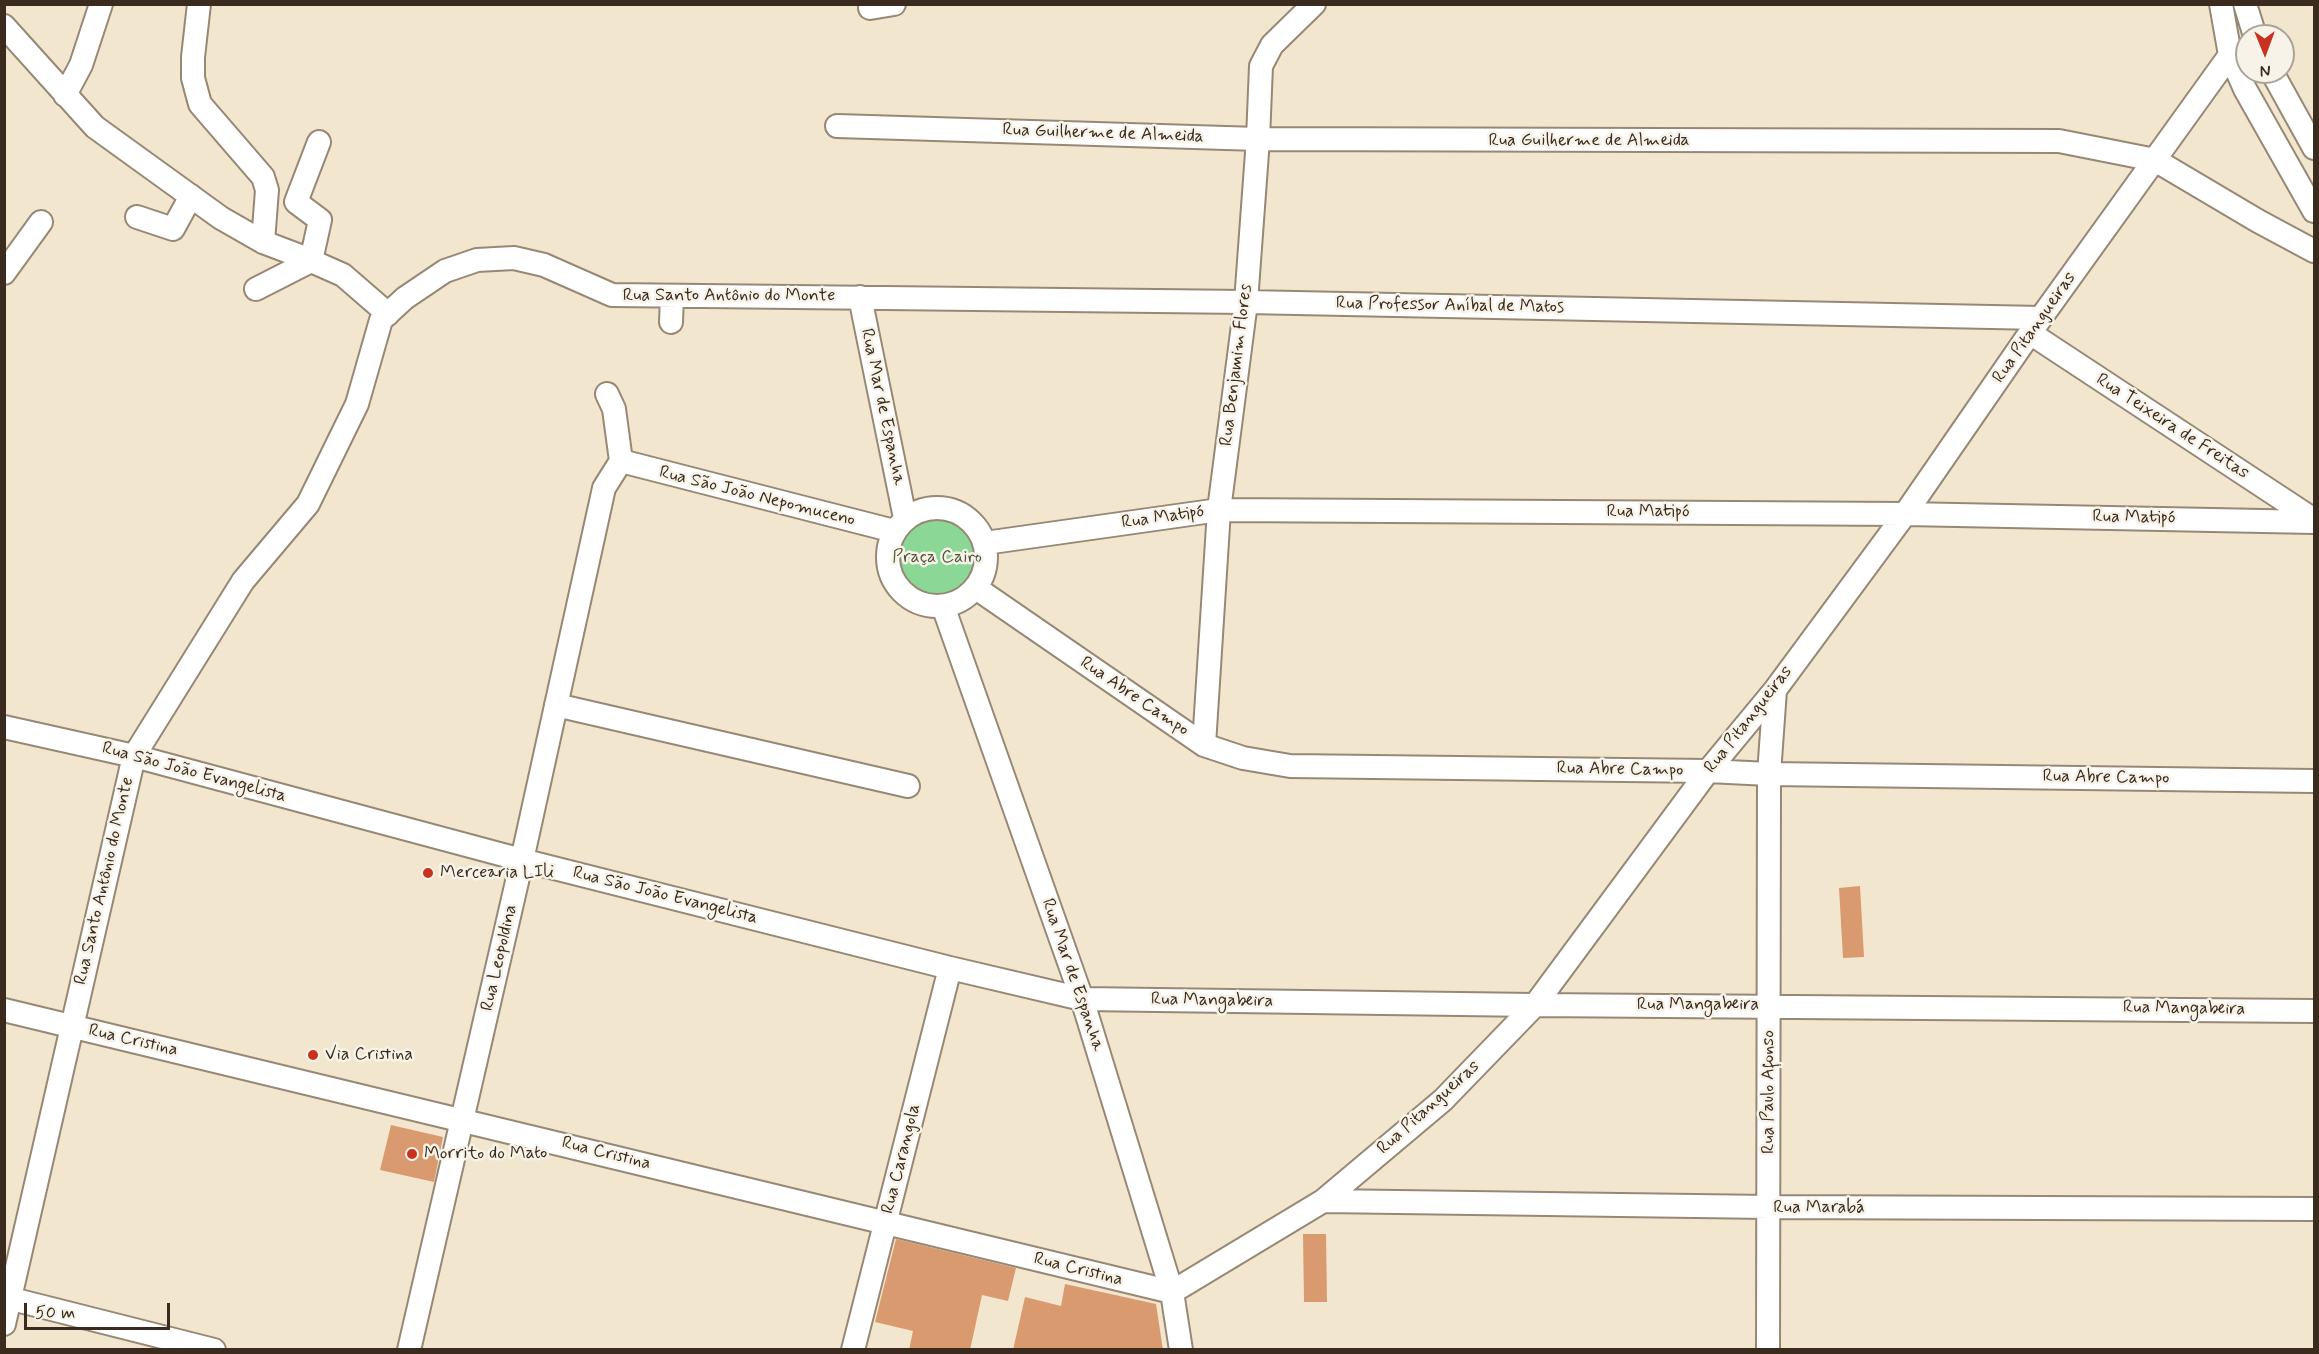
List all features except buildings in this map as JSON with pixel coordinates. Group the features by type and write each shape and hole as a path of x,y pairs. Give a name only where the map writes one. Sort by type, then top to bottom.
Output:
{"street":[{"path":"65,94 81,65 101,4"},
{"path":"199,4 193,78 201,104 263,177 267,190 262,242"},
{"path":"870,8 894,4"},
{"name":"Rua Benjamim Flores","path":"1204,745 1219,510 1246,302 1261,66 1272,45 1314,4"},
{"path":"2221,4 2230,56 2314,211"},
{"path":"2245,4 2251,24"},
{"path":"4,26 95,127 221,218 262,242 343,275 388,314"},
{"name":"Rua Pitangueiras","path":"1172,1292 1323,1201 1443,1100 1534,1005 1708,771 1774,690 1905,514 2035,326 2230,56"},
{"path":"2279,84 2314,148"},
{"name":"Rua Guilherme de Almeida","path":"837,126 1258,139 2059,141 2155,160 2314,251"},
{"path":"311,261 320,220 296,202 320,142"},
{"path":"137,217 173,229 191,196"},
{"path":"4,273 41,222"},
{"name":"Rua Santo Antônio do Monte","path":"4,1324 8,1298 134,756 243,581 308,504 357,404 381,320 405,298 446,271 477,260 514,258 544,265 612,295 860,297"},
{"path":"256,289 311,261"},
{"path":"671,322 672,296"},
{"name":"Rua Professor Aníbal de Matos","path":"860,297 1246,302 2035,326"},
{"name":"Rua Mar de Espanha","path":"860,297 900,525"},
{"name":"Rua Teixeira de Freitas","path":"2035,326 2314,521"},
{"path":"607,394 614,409 621,461"},
{"name":"Rua São João Nepomuceno","path":"621,461 900,525"},
{"name":"Rua Leopoldina","path":"409,1350 522,860 604,488 621,461"},
{"path":"936,507 952,510 966,517 978,529 985,543 986,565 976,588 958,602 944,606 929,606 916,602 904,595 889,572 888,544 900,525 920,510 936,507"},
{"name":"Rua Matipó","path":"985,543 1219,510 1905,514 2314,521"},
{"name":"Rua Abre Campo","path":"976,588 1204,745 1243,758 1290,766 2314,781"},
{"name":"Rua Mar de Espanha","path":"944,606 1082,999 1172,1292 1181,1350"},
{"name":"Rua Paulo Afonso","path":"1768,1350 1769,774 1774,690"},
{"path":"556,705 908,786"},
{"name":"Rua São João Evangelista","path":"4,727 134,756 522,860 1082,999"},
{"name":"Rua Carangola","path":"853,1350 950,968"},
{"name":"Rua Mangabeira","path":"1082,999 2314,1011"},
{"name":"Rua Cristina","path":"4,1010 1172,1292"},
{"name":"Rua Marabá","path":"1323,1201 1769,1208 2314,1209"},
{"path":"8,1298 214,1350"}],"green space":[{"name":"Praça Cairo","path":"937,512 954,516 969,525 978,540 982,557 978,574 969,589 954,598 937,602 920,598 905,589 896,574 892,557 896,540 905,525 920,516"}],"place":[{"name":"Mercearia LIli","path":"428,873"},
{"name":"Via Cristina","path":"313,1055"},
{"name":"Morrito do Mato","path":"412,1154"}]}
